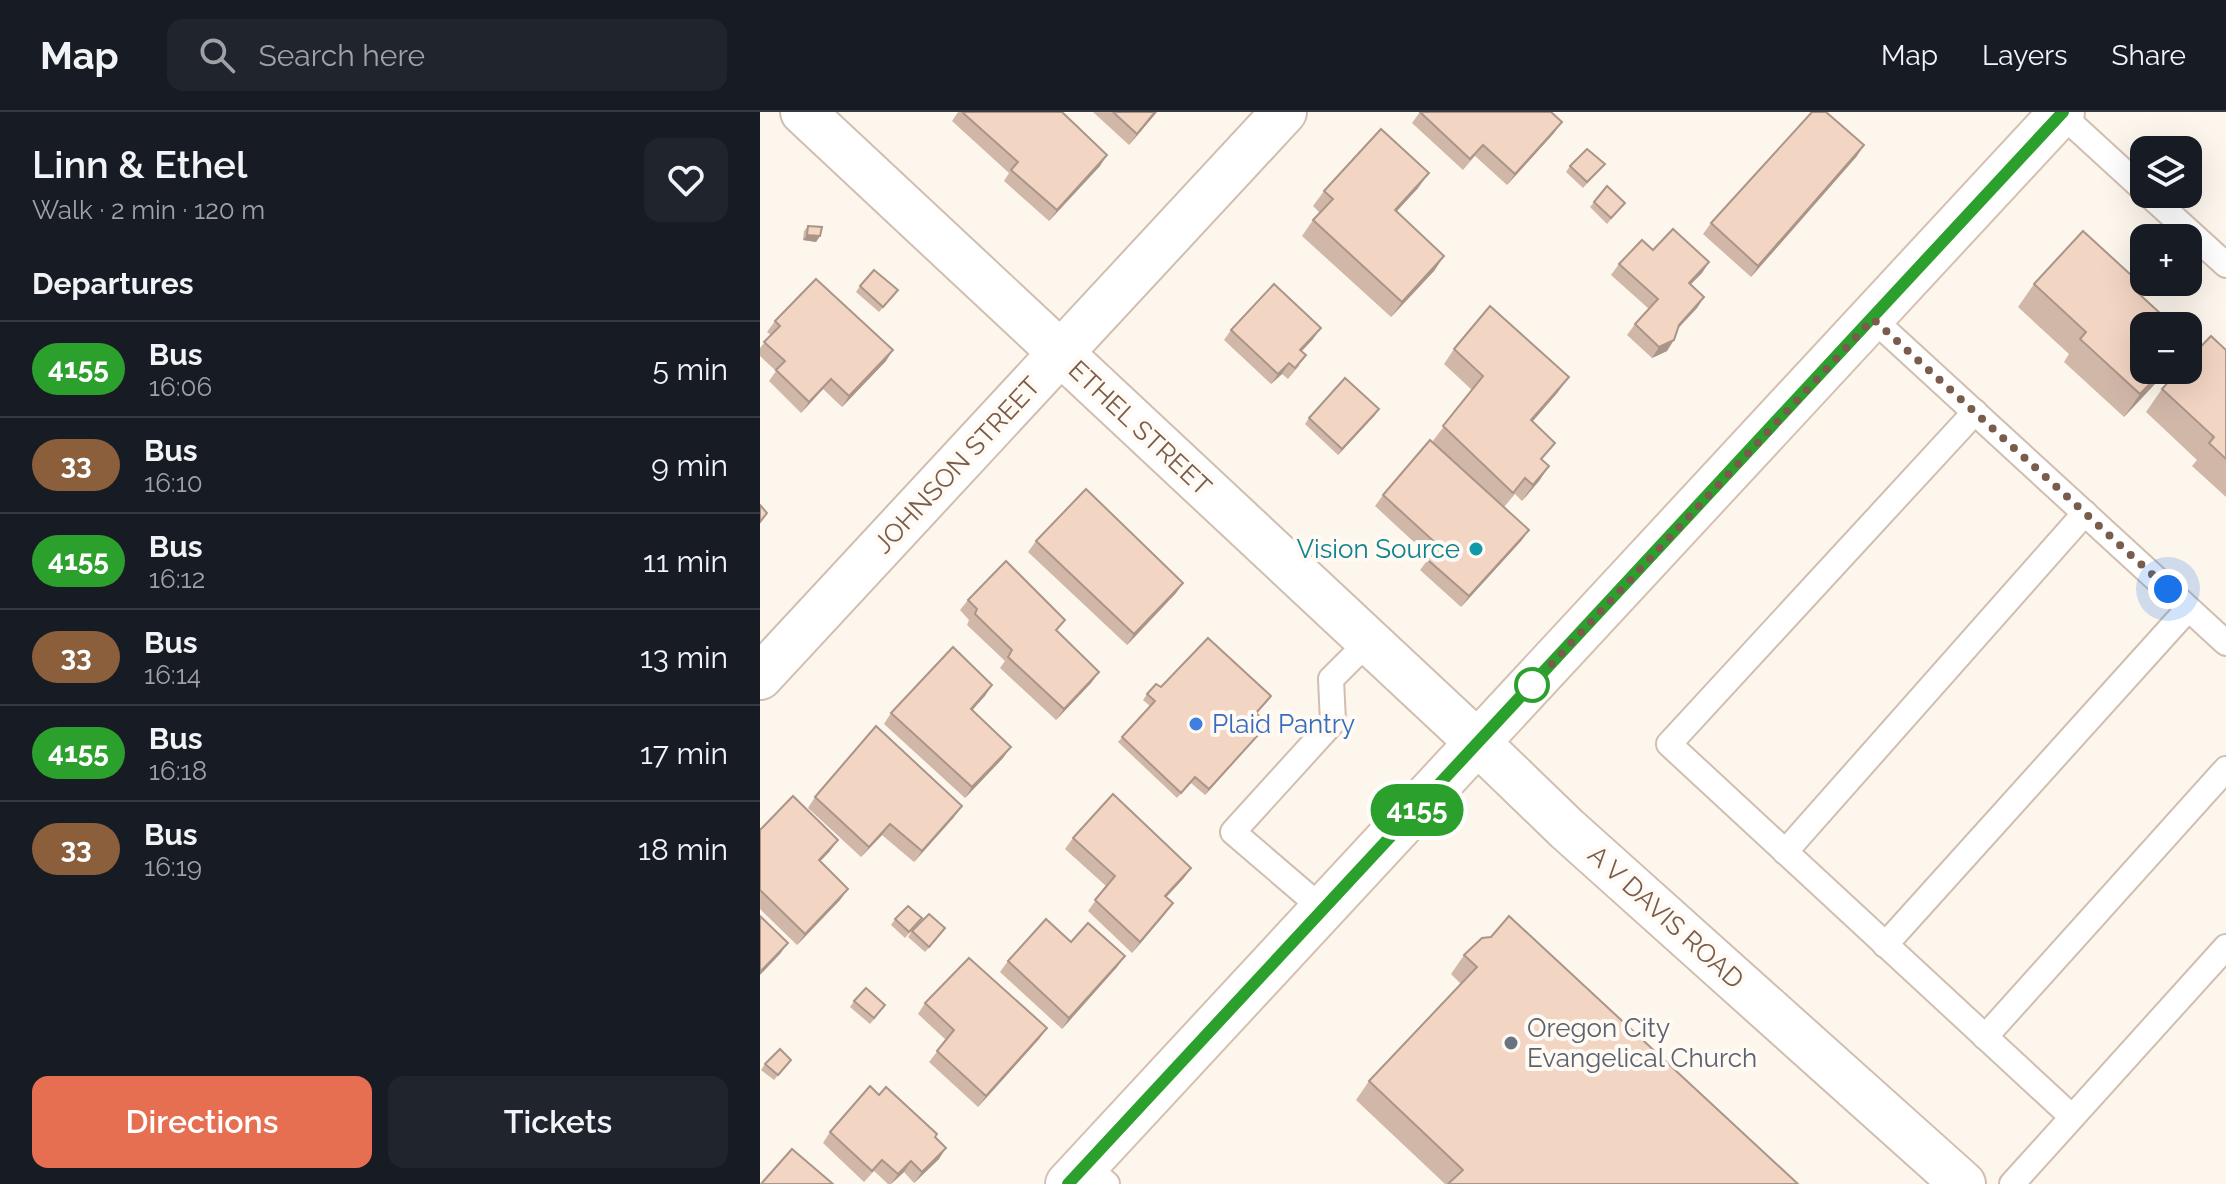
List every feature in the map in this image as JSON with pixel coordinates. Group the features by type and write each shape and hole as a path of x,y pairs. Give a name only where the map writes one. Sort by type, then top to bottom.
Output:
{"street":[{"name":"ETHEL STREET","path":"803,112 1478,743"},
{"name":"JOHNSON STREET","path":"760,677 1284,112"},
{"path":"1087,1178 1324,910 2062,113"},
{"name":"A V DAVIS ROAD","path":"1478,743 1567,829 1963,1184"}],"lane":[{"path":"2062,113 2130,177"},
{"path":"2164,208 2226,265"},
{"path":"1873,319 2226,643"},
{"path":"1975,412 1669,744 2072,1117"},
{"path":"1785,852 2085,513"},
{"path":"1885,945 2188,609"},
{"path":"1324,910 1233,832 1333,722 1331,679 1369,641"},
{"path":"1985,1037 2226,769"},
{"path":"2012,1184 2226,947"}],"building":[{"path":"962,112 1062,112 1107,155 1057,210 1011,170 1018,162"},
{"path":"1113,112 1155,112 1137,134"},
{"path":"1420,112 1551,112 1562,122 1515,174 1483,145 1470,159"},
{"path":"1812,112 1826,112 1864,145 1758,266 1711,223"},
{"path":"1381,129 1429,173 1395,210 1444,256 1402,302 1313,220 1333,199 1324,191"},
{"path":"1587,149 1605,164 1587,182 1570,166"},
{"path":"1607,186 1625,203 1611,218 1594,202"},
{"path":"808,226 822,227 820,236 807,235"},
{"path":"1673,229 1709,262 1689,283 1704,297 1679,325 1674,340 1659,347 1635,324 1658,299 1619,264 1642,240 1653,250"},
{"path":"2083,231 2130,274 2130,296 2141,296 2159,312 2130,312 2130,384 2150,384 2140,394 2080,339 2086,332 2034,284"},
{"path":"874,270 898,290 883,307 860,286"},
{"path":"816,279 893,350 849,396 831,379 809,402 776,370 785,361 764,342 780,326 775,321"},
{"path":"1274,284 1321,328 1300,350 1306,355 1295,368 1289,363 1278,374 1231,330"},
{"path":"1490,306 1569,377 1531,420 1555,443 1541,459 1549,466 1533,485 1525,478 1513,493 1443,426 1483,376 1454,349"},
{"path":"2211,336 2226,350 2226,459 2209,443 2214,437 2162,389 2166,384 2202,384 2202,345"},
{"path":"1345,378 1379,409 1342,449 1309,418"},
{"path":"1430,440 1529,530 1469,596 1428,560 1439,546 1383,495"},
{"path":"1086,489 1183,583 1134,634 1036,541"},
{"path":"760,505 767,513 760,522"},
{"path":"1006,561 1065,620 1056,630 1099,672 1064,709 1008,657 1012,650 975,614 977,609 968,600"},
{"name":"Plaid Pantry","path":"1208,638 1271,696 1256,713 1268,724 1209,789 1195,777 1181,793 1122,737 1155,701 1147,694 1156,684 1161,687"},
{"path":"953,647 992,685 971,709 1011,747 972,787 891,713"},
{"path":"876,726 962,806 922,851 890,824 869,847 815,797"},
{"path":"1113,794 1191,868 1165,896 1173,903 1140,942 1095,900 1115,876 1073,838"},
{"path":"793,796 838,840 819,860 848,889 805,934 760,890 760,830"},
{"path":"908,906 922,918 909,932 895,919"},
{"path":"929,914 945,928 929,947 912,931"},
{"path":"760,916 788,943 760,972"},
{"name":"Oregon City Evangelical Church","path":"1509,916 1798,1184 1448,1184 1463,1170 1369,1081 1477,967 1464,955 1482,938 1491,937"},
{"path":"1046,919 1071,942 1088,923 1125,956 1069,1018 1008,961"},
{"path":"969,958 1047,1028 986,1096 937,1051 954,1030 925,1003"},
{"path":"866,988 885,1005 874,1018 854,1001"},
{"path":"780,1049 791,1060 778,1075 765,1064"},
{"path":"870,1086 879,1095 886,1087 937,1134 935,1137 946,1148 922,1172 911,1161 898,1174 882,1160 872,1171 830,1132"},
{"path":"792,1149 833,1184 761,1184"}],"bus line":[{"name":"4155","path":"1068,1184 2063,112"}],"place":[{"name":"Vision Source","path":"1476,549"},
{"name":"Plaid Pantry","path":"1196,724"},
{"name":"Oregon City Evangelical Church","path":"1511,1043"}],"route":[{"path":"1532,685 1873,319 2168,589"}]}
